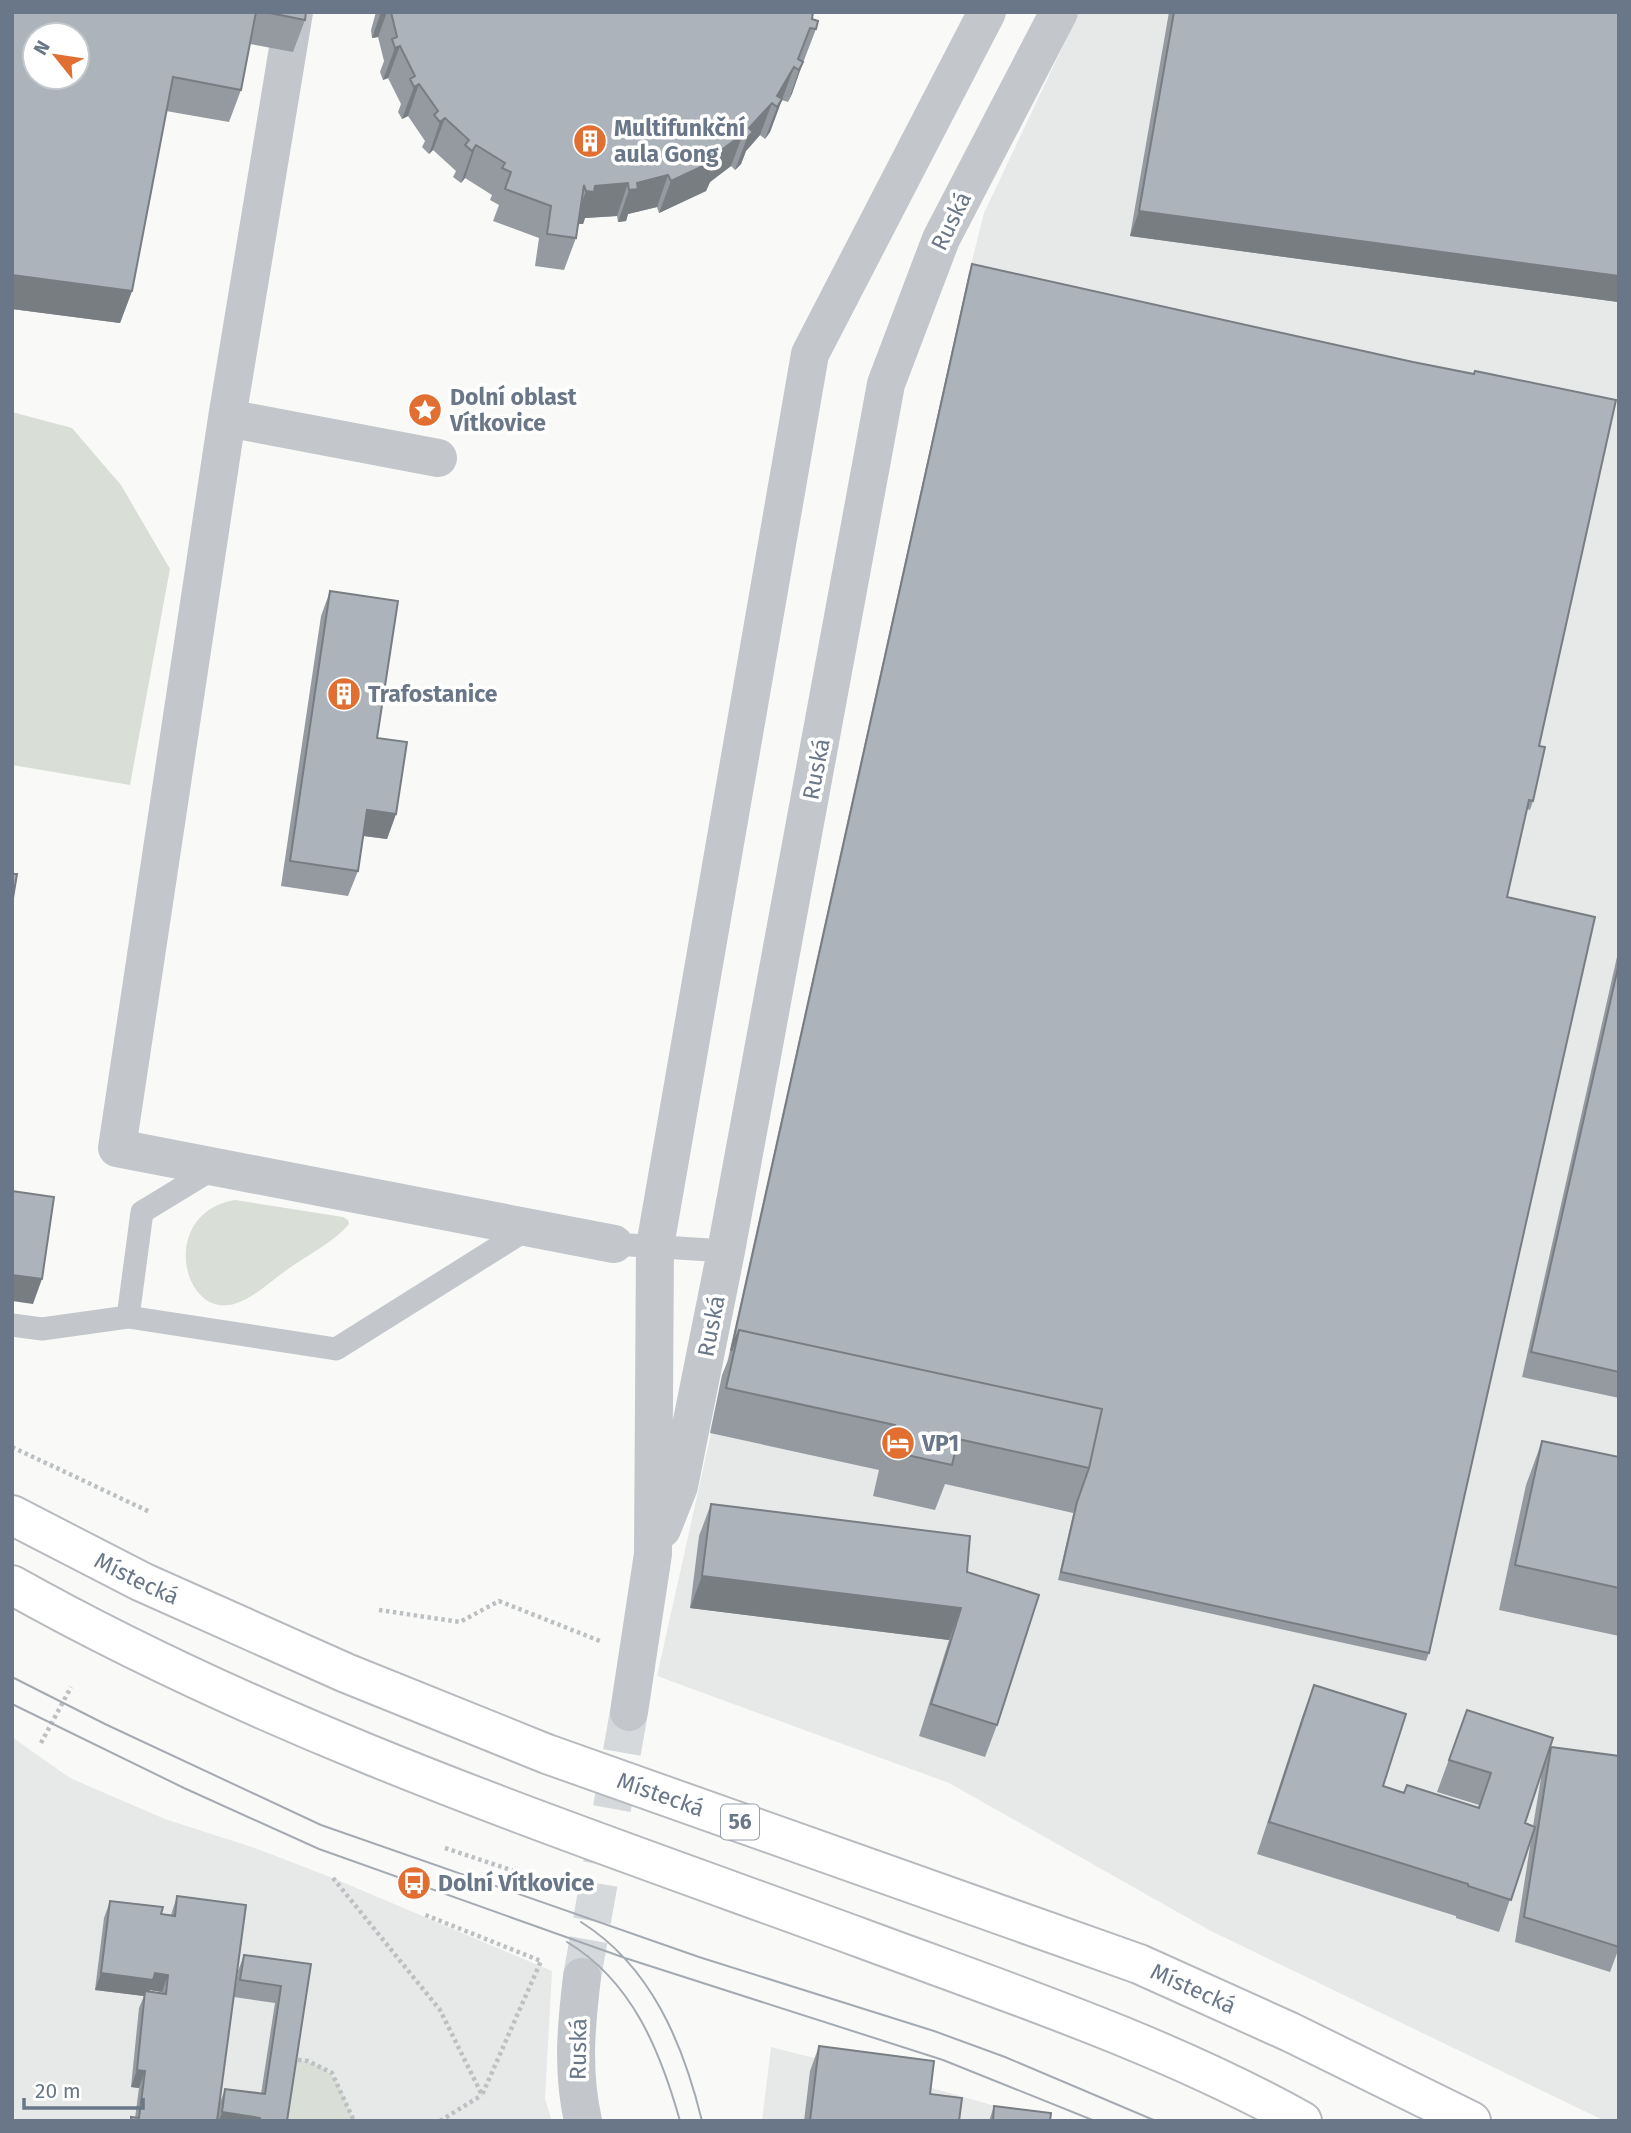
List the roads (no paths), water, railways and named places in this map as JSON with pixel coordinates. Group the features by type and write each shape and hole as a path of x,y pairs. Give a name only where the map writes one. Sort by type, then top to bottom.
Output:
{"highway":[{"name":"Místecká","path":"12,1515 142,1582 346,1673 547,1754 1139,1964 1290,2032 1471,2121"},
{"path":"12,1585 184,1675 327,1739 527,1816 976,1980 1121,2037 1260,2098 1302,2121"}],"street":[{"path":"294,12 227,418 117,1148 614,1244"},
{"name":"Ruská","path":"629,1712 653,1554 655,1246 810,354 987,12"},
{"name":"Ruská","path":"653,1554 679,1486 726,1251 886,384 941,239 1059,12"},
{"path":"227,418 438,458"},
{"name":"Ruská","path":"582,1977 575,2036 578,2096 583,2121"}],"lane":[{"path":"128,1317 142,1212 216,1167"},
{"path":"12,1325 43,1329 128,1317 336,1349 528,1228"},
{"path":"614,1244 726,1251"}],"tunnel":[{"path":"582,1977 629,1712"}],"tram line":[{"path":"12,1677 105,1724 321,1825 699,1957 934,2031 1005,2057 1156,2121"},
{"path":"12,1704 184,1788 319,1849 625,1958 943,2060 1095,2121"},
{"path":"581,1922 606,1940 627,1961 661,2009 685,2063 702,2121"},
{"path":"567,1942 590,1958 626,1997 653,2043 680,2121"}],"place":[{"name":"Multifunkční aula Gong","path":"590,141"},
{"name":"Dolní oblast Vítkovice","path":"425,410"},
{"name":"Trafostanice","path":"344,694"},
{"name":"VP1","path":"898,1443"},
{"name":"Dolní Vítkovice","path":"414,1883"}]}
